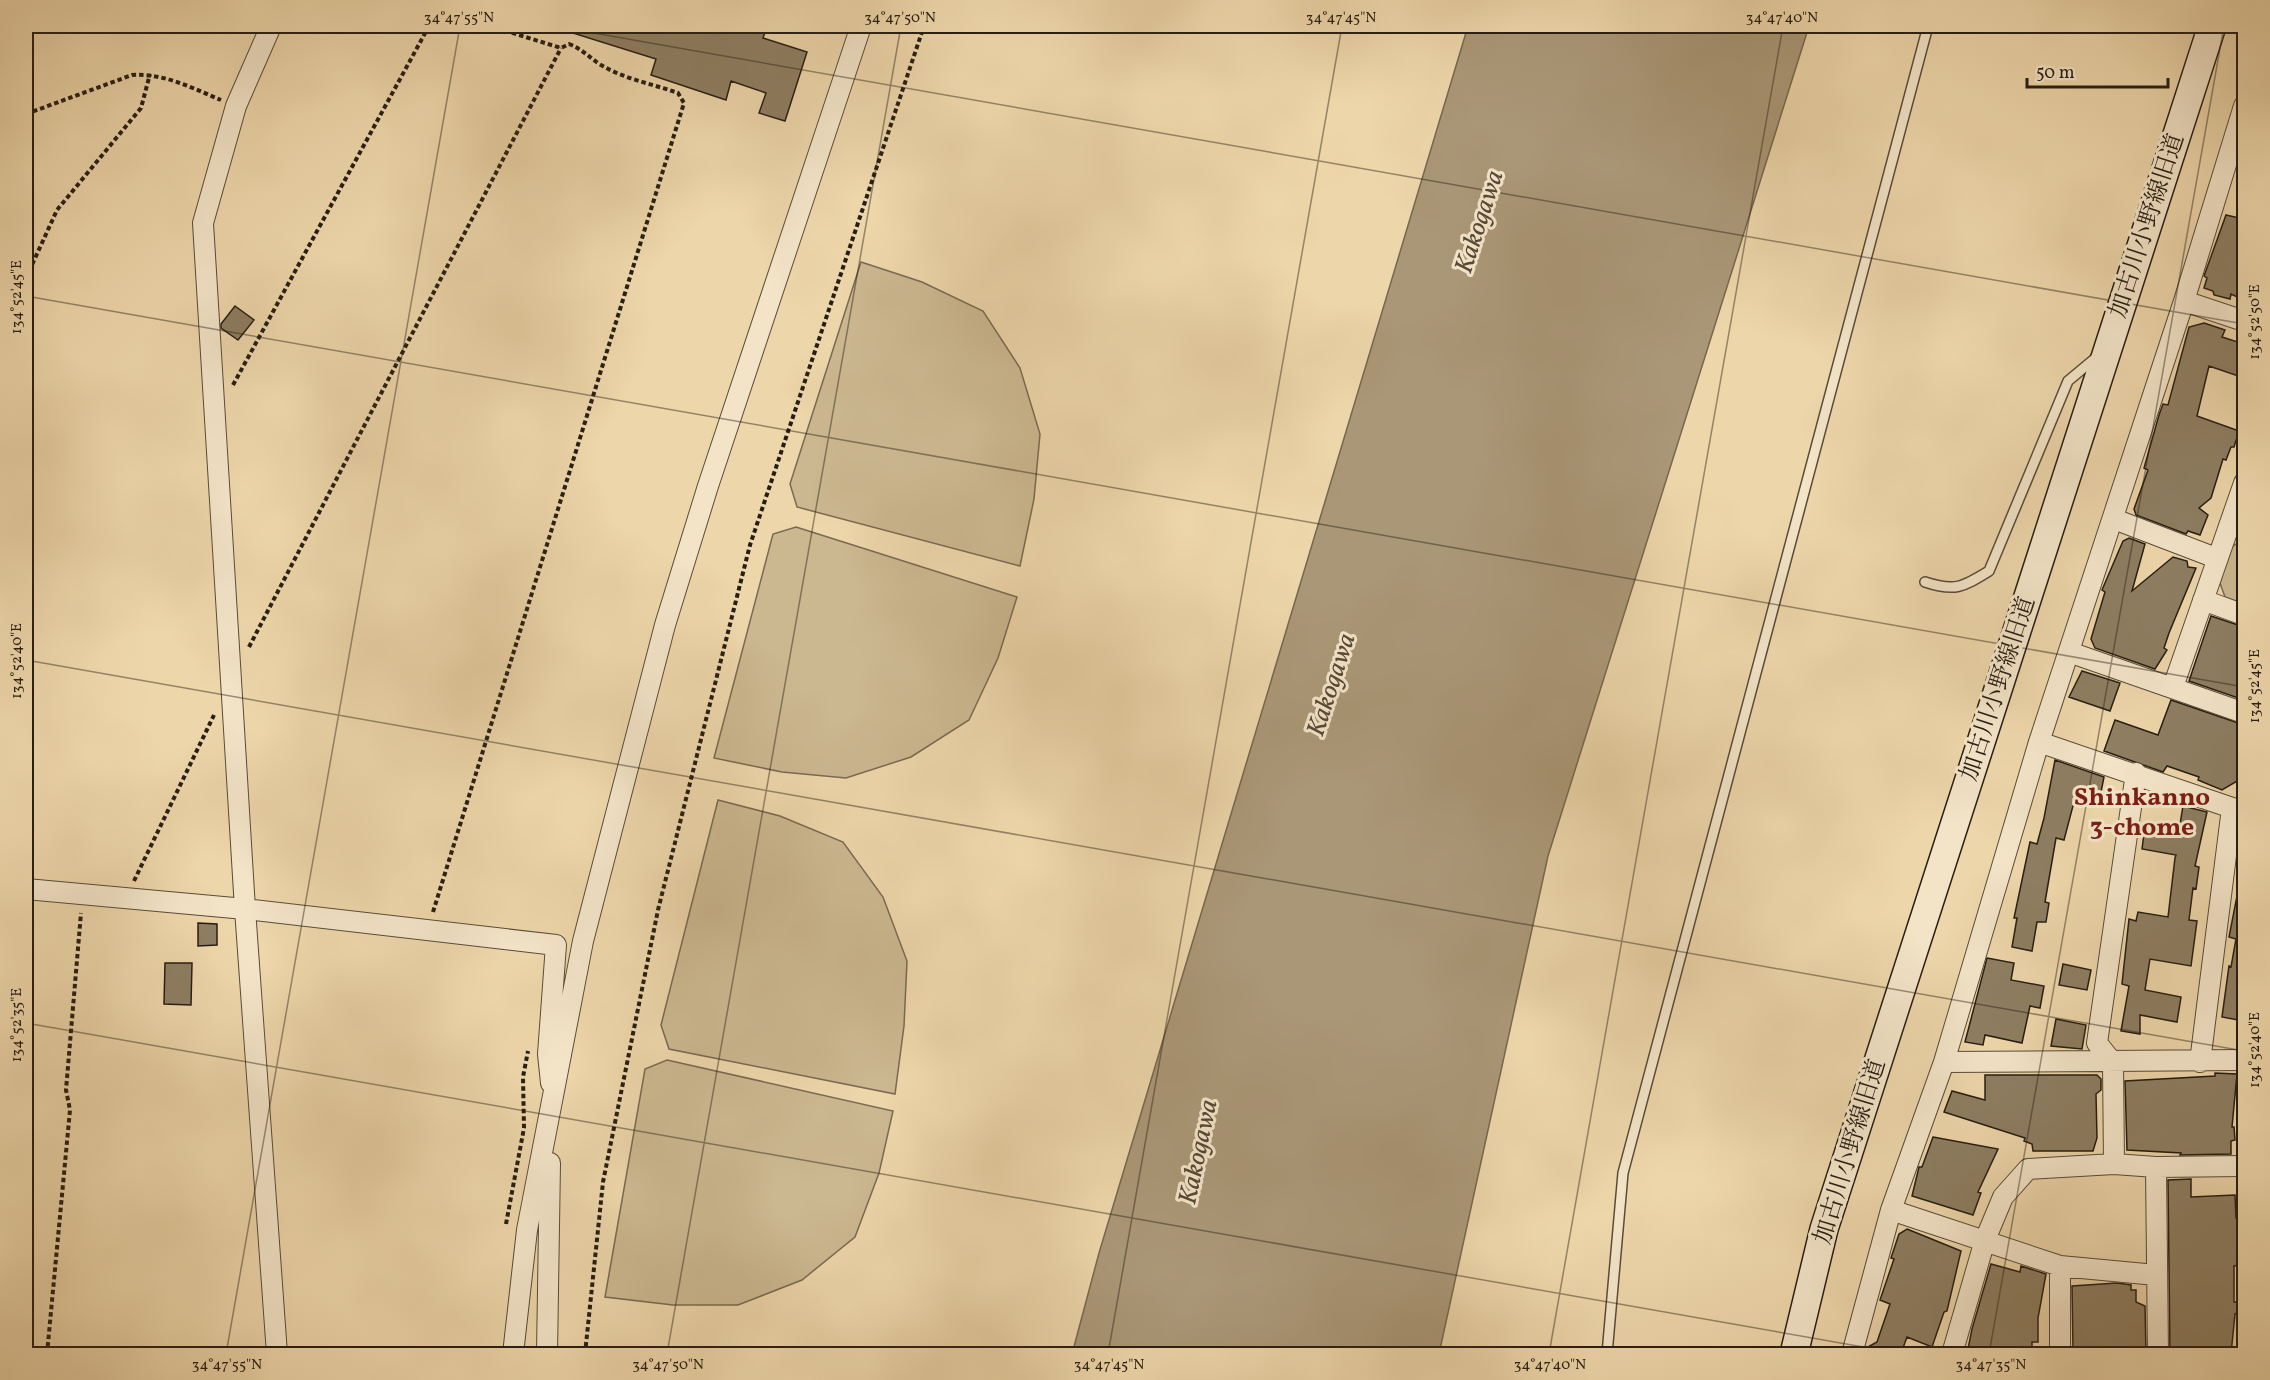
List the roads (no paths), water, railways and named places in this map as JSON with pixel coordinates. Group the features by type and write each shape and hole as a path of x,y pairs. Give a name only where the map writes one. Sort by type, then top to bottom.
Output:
{"street":[{"path":"271,26 236,106 203,223 245,909 277,1354"},
{"path":"513,1354 527,1230 584,941 665,626 708,486 861,26"},
{"name":"加古川小野線旧道","path":"1794,1354 1824,1229 2212,26"},
{"path":"1852,1354 1891,1210 1944,1062 2039,742 2114,519 2244,110"},
{"path":"2184,301 2244,321"},
{"path":"2173,687 2216,558 2237,530 2244,483"},
{"path":"2114,519 2216,558"},
{"path":"2203,600 2244,615"},
{"path":"2069,652 2244,712"},
{"path":"2039,742 2136,773 2238,810 2200,1062"},
{"path":"2114,1164 2113,1063 2097,1043 2136,773"},
{"path":"26,889 245,909 556,945 548,1054 553,1107 547,1354"},
{"path":"1944,1062 2113,1063 2244,1060"},
{"path":"1952,1354 1985,1240 2003,1197 2028,1169 2114,1164 2156,1167 2244,1166"},
{"path":"2156,1167 2158,1354"},
{"path":"1891,1210 2060,1266 2156,1275"},
{"path":"2060,1266 2060,1354"}],"lane":[{"path":"1606,1354 1623,1173 1928,26"},
{"path":"1925,582 1948,589 1966,585 1989,571 2068,381 2109,346"}],"water":[{"name":"Kakogawa","path":"1468,26 1809,26 1548,856 1439,1354 1072,1354 1099,1253"}],"district":[{"name":"Shinkanno 3-chome","path":"2142,813"}]}
